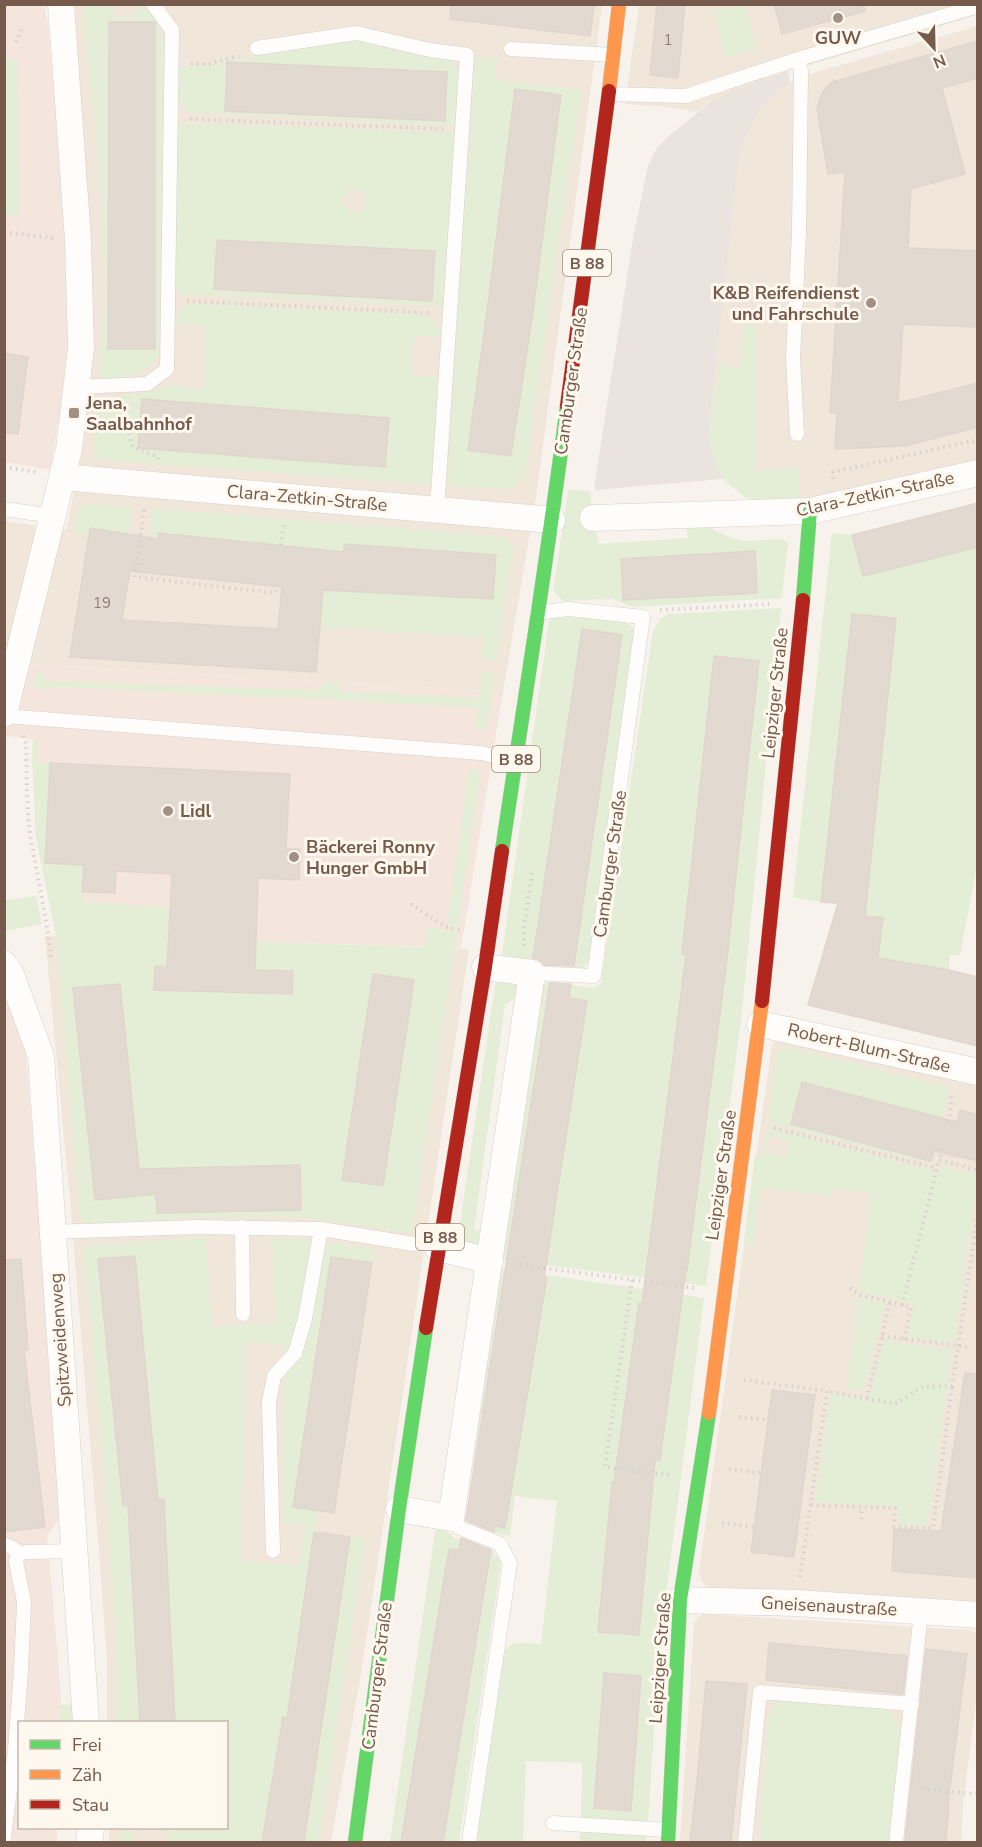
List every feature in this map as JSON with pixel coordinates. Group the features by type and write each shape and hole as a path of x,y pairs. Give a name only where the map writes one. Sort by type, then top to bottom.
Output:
{"main road":[{"name":"Camburger Straße","path":"355,1842 399,1509 426,1246 485,967 552,520 619,4"},
{"name":"Leipziger Straße","path":"668,1836 680,1600 715,1376 760,1024 810,512"}],"street":[{"path":"8,716 69,449 81,348 78,240 61,4"},
{"name":"Clara-Zetkin-Straße","path":"593,518 810,512 978,473"},
{"name":"Clara-Zetkin-Straße","path":"62,477 552,520"},
{"name":"Spitzweidenweg","path":"4,964 10,972 41,1056 86,1721"},
{"name":"Camburger Straße","path":"485,967 532,973"},
{"path":"399,1509 451,1518 532,973"},
{"name":"Robert-Blum-Straße","path":"760,1024 978,1072"},
{"path":"426,1246 490,1261"},
{"name":"Gneisenaustraße","path":"680,1600 796,1603 978,1615"}],"lane":[{"path":"76,387 147,384 167,369 172,30 153,4"},
{"path":"609,93 686,96 798,59 978,6"},
{"path":"257,48 356,33 430,50 467,55 437,510"},
{"path":"511,49 614,55"},
{"path":"797,434 793,358 799,221 801,71 798,59"},
{"path":"4,509 52,516"},
{"path":"537,613 568,609 643,617"},
{"name":"Camburger Straße","path":"532,973 594,976 643,617"},
{"path":"8,716 480,753 516,760"},
{"path":"242,1227 243,1314"},
{"path":"52,1232 242,1227 321,1229 426,1246"},
{"path":"273,1551 269,1402 274,1376 295,1353 305,1319 321,1229"},
{"path":"451,1518 458,1527 501,1544 510,1563 469,1842"},
{"path":"4,1544 15,1549 18,1554 16,1562 24,1602 15,1750 4,1837"},
{"path":"18,1554 74,1551"},
{"path":"896,1842 921,1612"},
{"path":"745,1842 760,1692 912,1704"},
{"path":"553,1823 668,1836"}],"path":[{"path":"16,42 22,28"},
{"path":"172,64 209,64 245,54 257,48"},
{"path":"171,118 462,129"},
{"path":"4,232 78,240"},
{"path":"169,300 450,314"},
{"path":"128,385 126,426 133,447 158,457 157,464"},
{"path":"833,481 833,472 978,440"},
{"path":"4,467 62,477"},
{"path":"145,503 135,577 275,593 277,586"},
{"path":"281,546 284,518"},
{"path":"643,617 661,610 802,603"},
{"path":"8,716 26,742 31,838 48,924 51,958"},
{"path":"411,904 446,927 462,930"},
{"path":"765,1125 936,1168"},
{"path":"902,1305 942,1149"},
{"path":"939,1160 978,1170"},
{"path":"811,1505 895,1508 894,1527 933,1528 978,1213"},
{"path":"490,1261 724,1292"},
{"path":"632,1280 604,1467 680,1476"},
{"path":"850,1288 860,1295 911,1306 904,1339"},
{"path":"867,1398 890,1302"},
{"path":"882,1336 968,1347"},
{"path":"715,1376 827,1391 895,1404 923,1387 952,1386"},
{"path":"796,1603 827,1391"},
{"path":"861,1519 862,1507"},
{"path":"903,1787 978,1794"}],"shaded area":[{"path":"4,5 44,5 48,24 68,263 69,361 50,470 5,462"},
{"path":"75,5 602,5 536,497 503,692 31,664 5,726 5,521 66,530 81,457 92,357"},
{"path":"639,5 977,5 977,14 788,71 734,90 696,112 669,107 625,104"},
{"path":"977,26 977,465 800,505 745,497 723,479 709,427 738,166 753,119 771,98 790,82 813,73"},
{"path":"788,71 790,82 771,98 753,119 738,166 709,427 711,450 723,479 595,490 634,233 648,166 656,149 711,102 734,90"},
{"path":"31,664 503,692 461,948 56,936 36,837 33,739 5,736 4,726 15,706"},
{"path":"45,936 469,949 361,1674 331,1842 109,1842 109,1829 228,1829 228,1721 107,1721 107,1660 70,1201"},
{"path":"4,993 26,1056 64,1513 47,1536 61,1705 58,1721 18,1721 18,1829 57,1829 57,1842 5,1842"},
{"path":"794,1039 977,1086 977,1606 710,1591 701,1580 699,1571 772,1044 778,1040"},
{"path":"704,1614 968,1630 977,1633 977,1695 963,1803 961,1842 680,1842 694,1623"}],"green space":[{"path":"83,5 114,5 114,17 135,18 136,5 142,5 157,22 164,40 162,350 151,365 144,370 112,378 103,378 100,375 105,309 104,237","holes":["155,22 155,349 108,348 109,23"]},
{"path":"745,5 756,49 725,57 714,10"},
{"path":"363,37 371,39 383,48 446,57 455,64 459,73 457,126 185,112 185,107 176,100 176,70 180,68 207,66"},
{"path":"5,55 18,62 19,216 5,214"},
{"path":"476,56 497,59 495,80 581,90 525,476 511,489 448,486","holes":["515,89 561,95 534,309 511,456 468,449"]},
{"path":"187,123 456,133 445,306 182,294 175,285 177,128","holes":["349,190 363,190 368,200 363,212 349,211 343,201","217,240 434,251 432,300 214,289"]},
{"path":"189,304 427,315 433,319 443,336 413,335 411,375 441,377 435,485 97,459 95,453 99,398 123,397 155,388 173,386 203,389 204,324 175,324 181,310","holes":["142,399 389,418 385,466 138,448"]},
{"path":"744,324 755,326 756,471 799,468 800,505 769,503 745,497 723,479 711,450 709,427 719,366 739,368"},
{"path":"568,490 590,491 599,544 688,538 685,523 699,522 726,536 743,541 781,539 788,543 782,598 632,607 613,599 563,601 553,591","holes":["754,551 757,593 623,600 621,559"]},
{"path":"87,504 132,507 128,533 91,528 89,536 73,533 80,507"},
{"path":"153,508 507,537 513,546 497,660 482,658 483,637 320,627 326,550 159,533 158,539 150,539","holes":["344,544 495,555 493,598 341,590"]},
{"path":"832,533 852,535 863,576 977,547 978,860 960,955 950,955 949,970 878,958 883,918 865,916 896,617 852,614 821,902 793,897"},
{"path":"781,608 742,1012 706,1286 501,1259 542,986 548,982 594,988 601,983 653,631 661,618 669,614","holes":["714,656 759,661 727,959 682,954","682,990 722,995 687,1270 647,1265","549,995 587,1001 550,1239"]},
{"path":"567,615 625,622 638,634 592,954 585,966 574,973 501,961 549,621 556,616","holes":["582,629 622,636 573,970 533,964"]},
{"path":"37,672 44,672 44,681 320,690 321,682 340,683 340,691 480,698 482,672 495,674 487,730 475,729 478,708 62,687 43,689 33,684"},
{"path":"33,739 39,740 37,762 50,763 45,863 84,865 82,902 178,908 170,913 169,939 424,947 426,927 457,931 412,1233 303,1217 197,1217 81,1225 56,936 36,837","holes":["155,967 293,971 292,994 154,990","121,984 142,1195 95,1200 73,989","299,1165 300,1210 157,1213 156,1168"]},
{"path":"469,769 481,770 458,927 447,925"},
{"path":"36,896 42,924 5,931 5,900"},
{"path":"509,978 526,989 505,1005 474,1230 491,1232 482,1245 465,1244 458,1237 495,985 502,979"},
{"path":"786,1047 950,1088 942,1118 803,1083 791,1124 931,1161 931,1163 768,1123 776,1058 778,1052"},
{"path":"768,1128 941,1173 943,1166 977,1175 954,1343 908,1337 914,1303 859,1292 871,1193 834,1188 832,1196 761,1187 753,1248 748,1245 744,1240 755,1154 764,1155","holes":["769,1137 788,1140 786,1156 767,1154"]},
{"path":"206,1237 212,1327 276,1323 273,1238 303,1239 374,1249 372,1263 293,1507 317,1510 289,1702 325,1706 350,1537 366,1539 319,1842 304,1842 323,1724 283,1717 262,1842 170,1842 170,1829 228,1829 228,1721 175,1721 164,1500 158,1500 135,1256 98,1259 123,1505 128,1506 140,1721 118,1721 114,1603 83,1246","holes":["246,1342 283,1344 284,1523 305,1525 298,1566 241,1561"]},
{"path":"500,1268 704,1298 660,1641 648,1823 581,1819 582,1763 526,1761 523,1842 476,1842 504,1652 516,1643 541,1644 557,1501 515,1496 510,1536 466,1526 463,1522 462,1513","holes":["506,1271 547,1279 505,1527 464,1520","639,1303 681,1309 660,1460 618,1455","612,1482 653,1485 639,1635 598,1631","604,1674 641,1676 631,1811 594,1808"]},
{"path":"858,1298 885,1302 863,1390 847,1388"},
{"path":"883,1340 953,1350 927,1525 897,1525 897,1506 815,1502 830,1393 868,1401"},
{"path":"436,1525 440,1525 454,1538 493,1552 501,1563 459,1842 443,1842 490,1556 450,1549 401,1842 390,1842"},
{"path":"779,1702 878,1706 891,1712 902,1730 891,1842 759,1842 768,1719 772,1709"},
{"path":"78,1704 79,1721 58,1721 61,1705"},
{"path":"119,1829 133,1829 133,1842 119,1842"},
{"path":"580,1829 647,1833 646,1842 580,1842"}],"building":[{"path":"451,4 594,4 590,36 450,19"},
{"path":"657,4 685,4 678,78 650,75"},
{"path":"774,4 864,4 865,11 782,34"},
{"path":"109,22 155,22 155,349 108,349"},
{"path":"978,41 978,78 942,88 965,174 911,189 908,248 978,251 978,327 903,324 898,403 978,383 978,427 905,446 835,449 837,413 830,413 845,172 828,174 817,109 822,93 832,82"},
{"path":"227,62 447,72 445,121 225,111"},
{"path":"515,89 561,95 532,319 511,456 468,450"},
{"path":"217,240 435,251 432,301 214,289"},
{"path":"4,353 28,357 18,434 4,433"},
{"path":"142,399 389,418 385,467 138,448"},
{"path":"978,503 978,547 863,576 852,535"},
{"path":"90,528 158,539 159,533 344,552 344,544 496,555 493,599 323,590 316,672 70,657","holes":["130,571 282,587 278,629 122,620"]},
{"path":"755,551 757,593 623,600 621,559"},
{"path":"852,614 896,618 865,916 883,918 878,958 978,977 978,1046 808,1005 838,903 821,902"},
{"path":"582,629 622,635 574,966 544,965 533,958"},
{"path":"714,656 759,661 727,959 660,1460 655,1460 639,1635 598,1632 612,1482 614,1482 639,1303 642,1304 686,954 682,954"},
{"name":"Lidl","path":"50,763 290,774 286,849 300,849 299,880 258,878 255,970 293,971 292,994 154,990 155,966 167,967 172,874 116,871 115,893 82,892 84,865 45,863"},
{"path":"373,974 414,980 383,1186 342,1180"},
{"path":"550,983 571,984 569,998 587,1001 544,1278 547,1278 505,1528 495,1526 494,1532 466,1520"},
{"path":"120,984 139,1169 300,1165 301,1210 157,1213 156,1194 95,1200 73,988"},
{"path":"802,1082 957,1122 960,1110 978,1115 978,1161 934,1151 931,1161 791,1124"},
{"path":"135,1256 158,1500 164,1499 175,1721 140,1721 128,1506 123,1506 98,1259"},
{"path":"331,1257 372,1263 334,1513 293,1507"},
{"path":"21,1259 28,1350 24,1350 45,1527 4,1532 4,1260"},
{"path":"965,1373 978,1374 978,1578 892,1571 894,1529 941,1531"},
{"path":"772,1390 815,1395 794,1557 751,1552"},
{"path":"314,1532 350,1537 304,1842 262,1842 283,1717 287,1718"},
{"path":"461,1538 491,1550 443,1842 401,1842 449,1549 459,1550"},
{"path":"769,1643 907,1656 903,1694 766,1680"},
{"path":"926,1649 967,1654 948,1803 946,1842 905,1842"},
{"path":"604,1673 641,1676 631,1811 594,1808"},
{"path":"706,1681 747,1684 731,1842 690,1842"}],"traffic: fast":[{"path":"502,851 567,406"},
{"path":"803,600 810,511"},
{"path":"355,1842 399,1509 426,1328"},
{"path":"668,1842 680,1600 709,1413"}],"traffic: slow":[{"path":"609,91 619,4"},
{"path":"709,1413 762,1001"}],"traffic: jam":[{"path":"567,406 609,91"},
{"path":"762,1001 803,600"},
{"path":"426,1328 502,851"}],"place":[{"name":"GUW","path":"838,18"},
{"name":"K&B Reifendienst und Fahrschule","path":"871,303"},
{"name":"Jena, Saalbahnhof","path":"74,413"},
{"name":"Lidl","path":"168,811"},
{"name":"Bäckerei Ronny Hunger GmbH","path":"294,857"}]}
